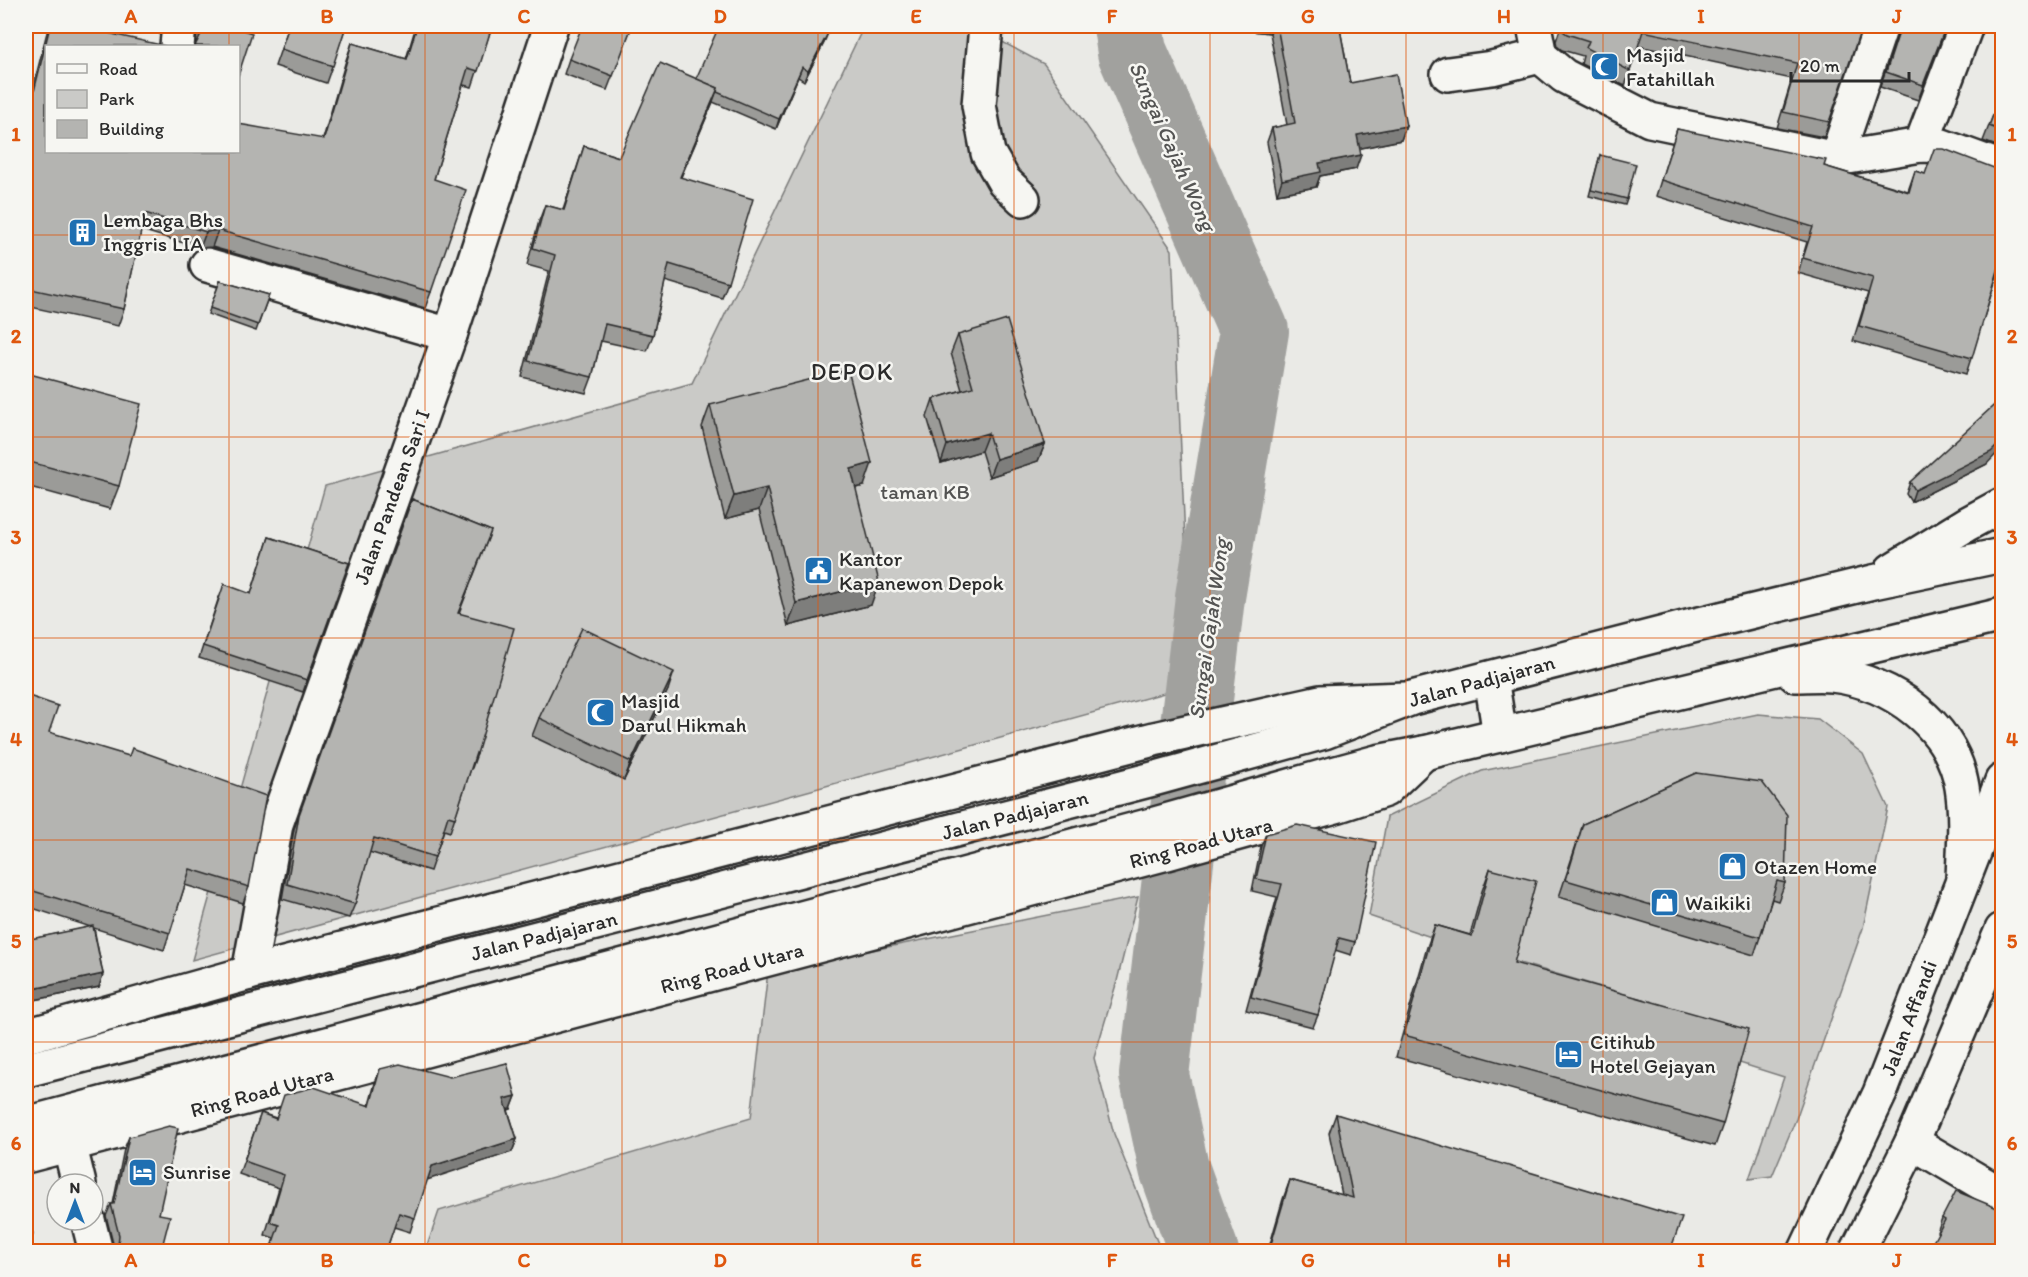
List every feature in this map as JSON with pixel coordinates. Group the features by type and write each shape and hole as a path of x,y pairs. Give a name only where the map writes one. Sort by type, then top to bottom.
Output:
{"main road":[{"path":"177,45 179,26"},
{"name":"Jalan Pandean Sari I","path":"249,973 276,824 450,335 551,26"},
{"path":"986,26 979,105 988,153 1004,180 1023,199"},
{"path":"1836,159 1881,26"},
{"path":"1921,145 1966,26"},
{"path":"1448,74 1492,68 1537,41 1564,76 1650,120 1836,159 1921,145 1942,146 2002,168"},
{"path":"207,265 450,335"},
{"path":"1873,582 2002,505"},
{"name":"Jalan Padjajaran","path":"26,1070 1153,779 1322,717 1412,699 1696,625 1873,582 2002,555"},
{"name":"Jalan Padjajaran","path":"26,1124 1161,838 1322,777 1377,762 1424,753 2002,615"},
{"path":"1745,675 1831,675 1863,682 1885,691 1920,713 1942,736 1953,756 1962,784 1965,811 1963,879"},
{"path":"1491,678 1500,735"},
{"path":"26,1034 249,973 1154,739 1322,717"},
{"name":"Ring Road Utara","path":"26,1156 1161,838 1339,806 1385,790 1424,753"},
{"name":"Jalan Affandi","path":"1805,1251 1880,1093 2002,781"},
{"path":"1857,1251 1912,1142 2002,930"},
{"path":"1912,1142 2002,1195"},
{"path":"69,1143 76,1172"},
{"path":"91,1232 96,1251"}],"green space":[{"name":"taman KB","path":"864,26 972,26 1044,64 1172,250 1189,629 1179,689 192,960 325,486 692,383"},
{"path":"1758,714 1818,719 1863,754 1888,807 1863,928 1796,1119 1772,1176 1749,1179 1784,1077 1711,1054 1710,1019 1431,937 1369,916 1387,817 1482,771"},
{"path":"1138,897 1117,981 1094,1058 1114,1134 1161,1251 425,1252 439,1211 751,1118 768,971"}],"building":[{"path":"50,26 77,26 161,45 45,45"},
{"path":"202,26 230,26 252,33 240,70 240,45 196,45 202,32"},
{"path":"289,26 346,26 333,66 281,49"},
{"path":"417,26 492,26 478,71 468,68 434,179 466,190 431,292 218,230 206,232 145,213 124,309 26,288 26,111 29,112 45,46 45,153 240,153 240,124 324,139 352,43 407,59"},
{"path":"582,26 632,26 613,76 569,59"},
{"path":"719,26 780,26 793,32 797,26 814,26 828,33 808,71 802,67 779,119 717,92 718,88 696,79"},
{"path":"1277,26 1340,26 1350,83 1396,74 1406,126 1357,135 1361,155 1319,163 1321,172 1282,180 1272,128 1295,123"},
{"path":"1562,26 1862,26 1829,122 1783,112 1797,63 1643,31 1630,71 1586,48 1589,41 1567,34 1563,31"},
{"path":"1901,26 1946,26 1923,85 1886,72"},
{"path":"660,63 718,88 680,177 753,199 728,282 669,264 653,335 605,324 592,377 528,361 555,255 533,248 545,205 564,210 584,146 619,157"},
{"path":"2002,92 2002,131 1989,126"},
{"path":"1677,129 1826,160 1824,166 1909,192 1915,171 1925,174 1934,149 1944,149 2002,171 2002,257 1972,358 1859,326 1873,278 1803,258 1813,227 1661,180"},
{"path":"1600,155 1636,164 1627,199 1591,190"},
{"path":"220,281 269,295 258,325 210,308"},
{"path":"1007,320 1045,444 996,459 988,433 947,445 933,399 973,387 958,335"},
{"path":"848,370 872,463 851,469 879,582 796,603 767,488 734,496 710,405"},
{"path":"26,373 141,404 119,486 26,461"},
{"path":"2002,398 2002,441 1991,452 1915,490 1910,482"},
{"path":"412,499 491,531 458,613 514,628 477,754 455,818 448,816 435,857 374,838 355,904 287,884 299,815"},
{"path":"269,537 349,563 307,680 203,646 224,584 251,594"},
{"name":"Masjid Darul Hikmah","path":"582,628 674,672 631,762 539,718"},
{"path":"26,695 58,706 49,732 129,756 132,748 266,796 249,887 190,869 170,933 30,890 32,884 26,882"},
{"path":"1696,773 1762,782 1787,815 1785,883 1777,881 1760,937 1566,880 1583,824"},
{"path":"1297,825 1376,842 1355,942 1339,938 1318,1015 1251,997 1282,884 1256,879 1266,834"},
{"name":"Citihub Hotel Gejayan","path":"1490,869 1536,881 1514,963 1749,1029 1723,1124 1404,1035 1435,925 1472,936"},
{"path":"93,926 103,974 33,989 26,940"},
{"path":"507,1063 516,1096 504,1099 517,1139 432,1166 415,1218 399,1213 386,1251 270,1251 279,1225 270,1222 284,1175 244,1161 261,1113 276,1119 284,1095 314,1087 370,1106 380,1069 400,1064 450,1077"},
{"path":"1336,1114 1682,1218 1670,1251 1269,1251 1290,1180 1353,1198"},
{"path":"169,1126 178,1128 159,1214 170,1216 161,1251 147,1251 118,1245 119,1235 111,1204 114,1204 129,1137"},
{"path":"1956,1191 2002,1210 2002,1251 1928,1251 1945,1220 1942,1218"},
{"path":"26,1231 33,1233 29,1251 26,1251"}],"waterway":[{"name":"Sungai Gajah Wong","path":"1128,26 1132,52 1254,331 1210,597 1154,1075 1174,1168 1204,1252"}],"place":[{"name":"Masjid Fatahillah","path":"1605,67"},
{"name":"Lembaga Bhs Inggris LIA","path":"82,232"},
{"name":"Kantor Kapanewon Depok","path":"818,571"},
{"name":"Masjid Darul Hikmah","path":"600,713"},
{"name":"Otazen Home","path":"1733,867"},
{"name":"Waikiki","path":"1664,903"},
{"name":"Citihub Hotel Gejayan","path":"1569,1054"},
{"name":"Sunrise","path":"142,1172"}],"district":[{"name":"DEPOK","path":"852,372"}]}
